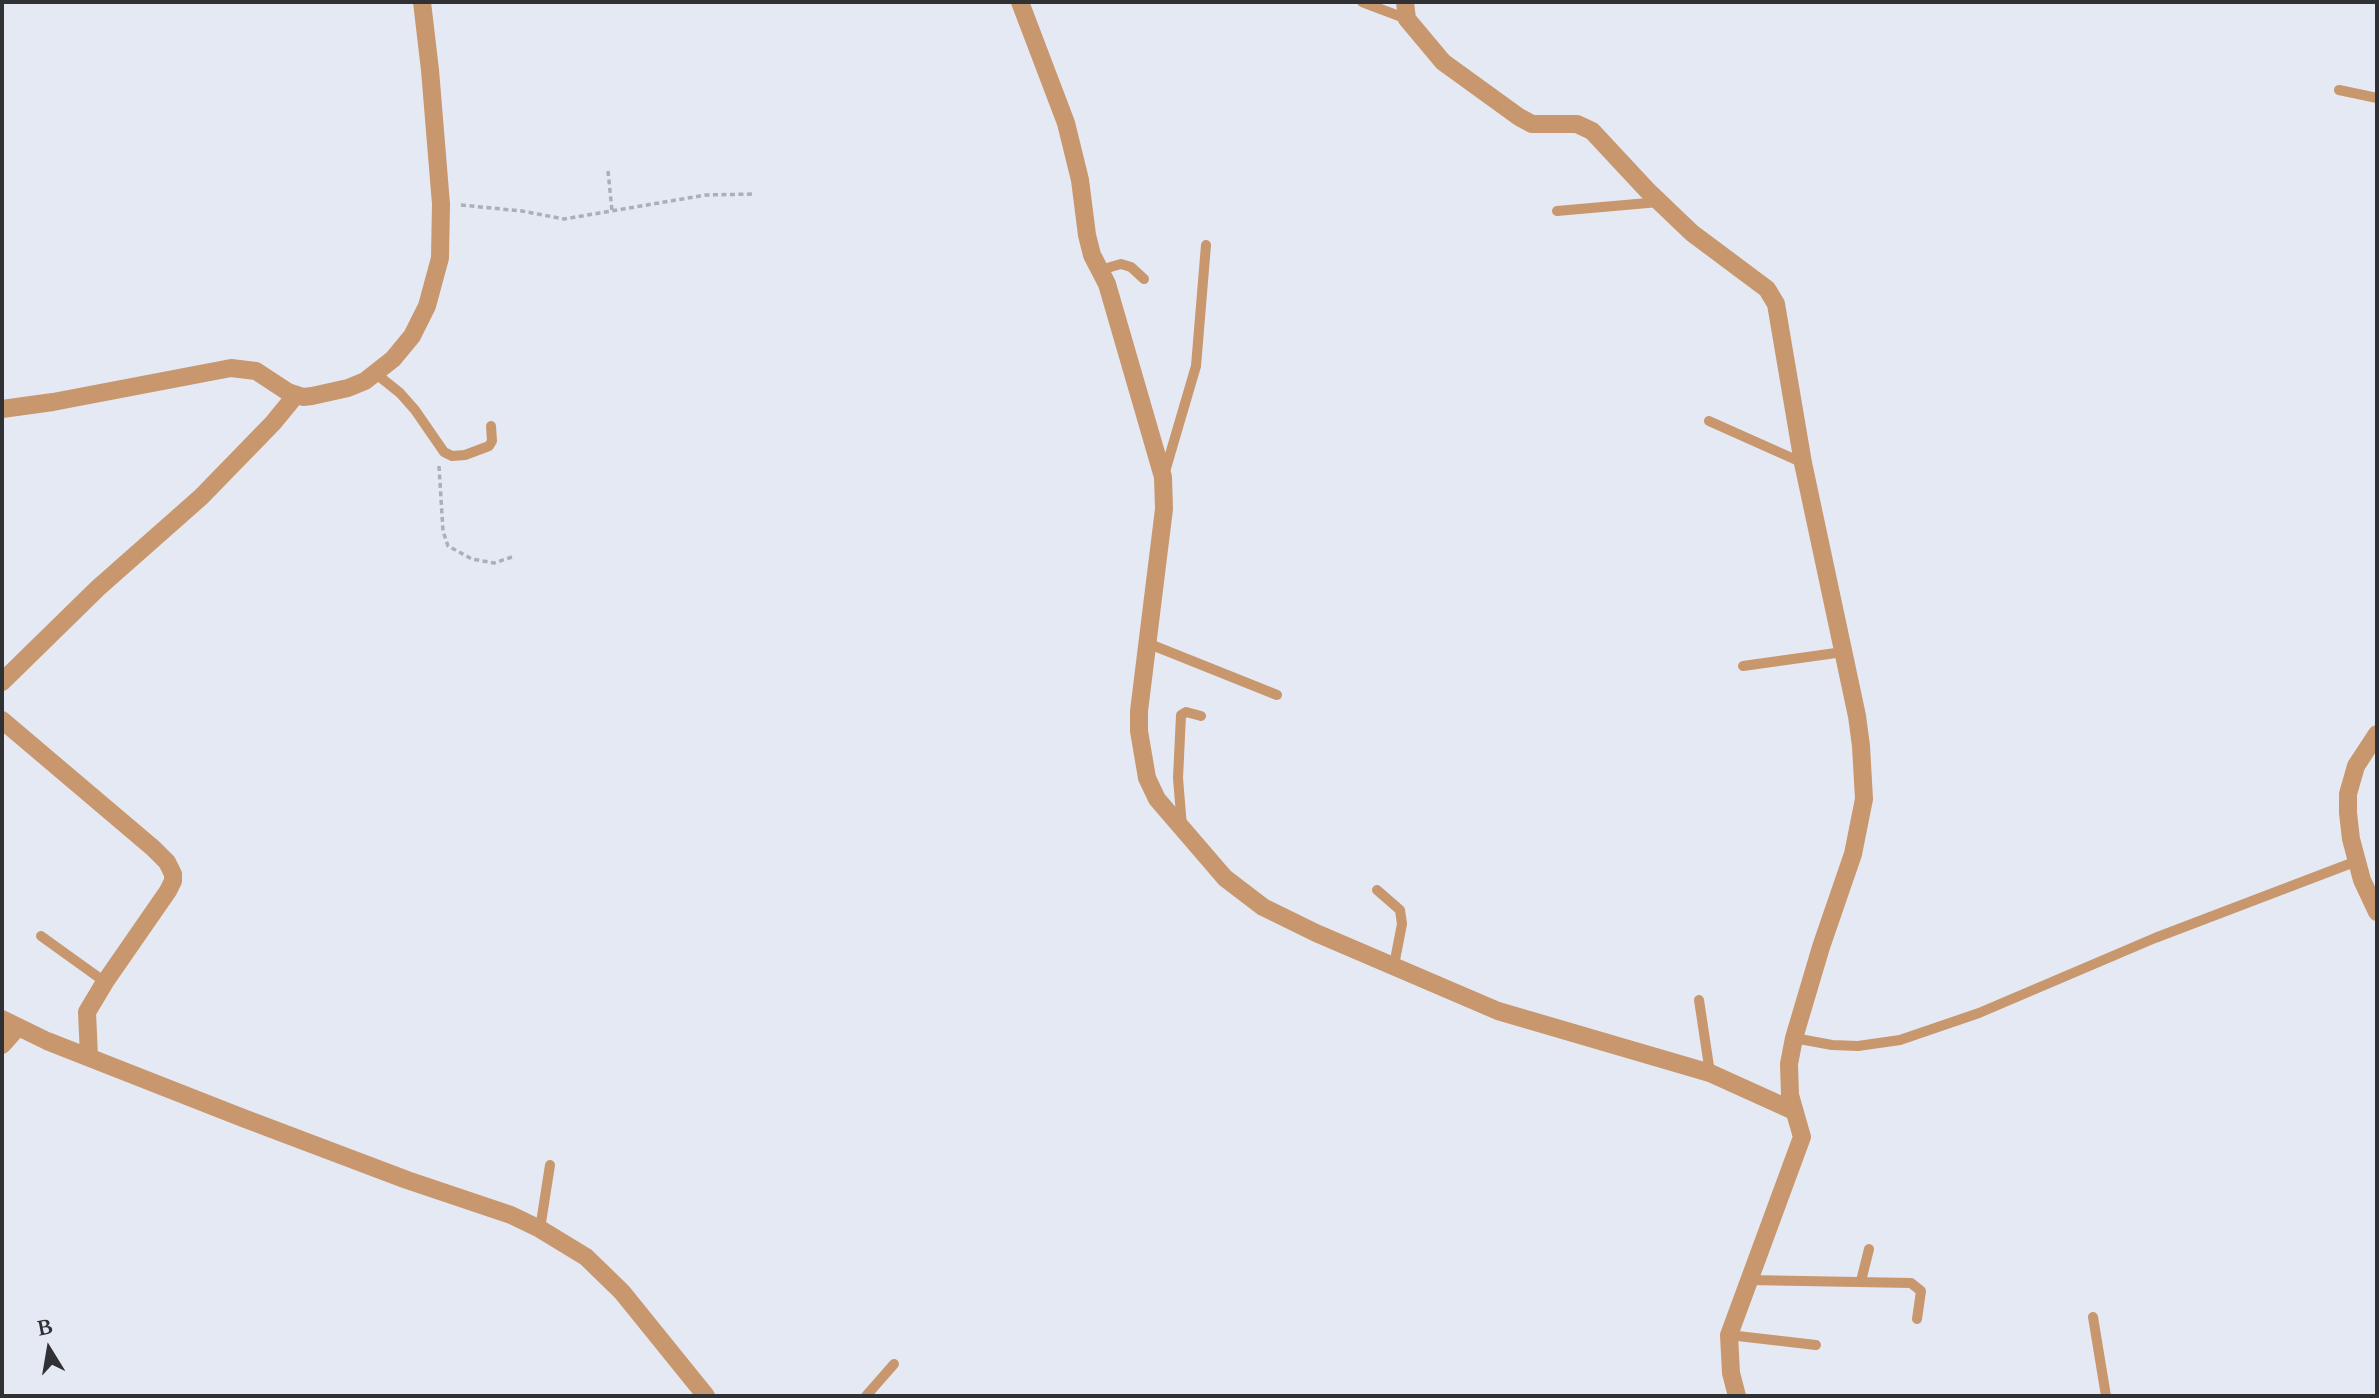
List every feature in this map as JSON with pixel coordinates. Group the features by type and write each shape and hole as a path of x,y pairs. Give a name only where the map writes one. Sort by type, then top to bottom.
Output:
{"street":[{"path":"2,409 54,402 232,368 256,371 296,395 312,396 348,388 365,381 393,359 412,336 427,306 440,258 441,204 422,2"},
{"path":"1020,2 1066,123 1080,180 1092,255 1111,298 1163,477 1164,509 1139,711 1139,731 1147,778 1157,799 1225,878 1263,906 1316,933 1498,1011 1710,1073 1794,1111"},
{"path":"1406,11 1443,62 1519,117 1532,124 1577,124 1592,131 1692,233 1767,289 1773,297 1861,746 1864,799 1853,854 1821,947 1789,1064 1794,1111 1802,1137 1729,1335 1731,1373 1737,1396"},
{"path":"2,682 98,588 201,498 296,395"},
{"path":"2,720 111,811 153,848 171,868 173,881 168,891 87,1012 89,1056"},
{"path":"2377,734 2356,766 2348,794 2351,839 2362,880 2377,912"},
{"path":"2,1045 10,1023 243,1118 407,1180 511,1215 540,1229 586,1257 622,1292 706,1396"}],"lane":[{"path":"1362,2 1406,11"},
{"path":"2339,90 2377,98"},
{"path":"1557,211 1659,202"},
{"path":"1163,477 1196,366 1206,246"},
{"path":"1100,270 1121,264 1131,267 1144,279"},
{"path":"375,373 400,393 444,452 452,456 465,455 489,446 492,441 491,426"},
{"path":"1709,421 1804,463"},
{"path":"1147,643 1277,695"},
{"path":"1742,666 1843,652"},
{"path":"1182,830 1178,778 1181,715 1186,712 1201,716"},
{"path":"1794,1038 1832,1045 1858,1046 1900,1040 1979,1013 2155,938 2357,861"},
{"path":"1377,890 1399,910 1402,924 1394,965"},
{"path":"41,936 105,982"},
{"path":"1699,1000 1710,1073"},
{"path":"540,1229 550,1165"},
{"path":"1861,1282 1869,1249"},
{"path":"1748,1280 1904,1282 1917,1285 1921,1291 1917,1319"},
{"path":"2092,1317 2106,1396"},
{"path":"1729,1335 1816,1345"},
{"path":"866,1396 894,1364"}],"path":[{"path":"608,172 612,212"},
{"path":"441,204 498,208 564,219 706,195 754,194"},
{"path":"437,443 443,531 448,546 472,559 494,563 516,556"}]}
